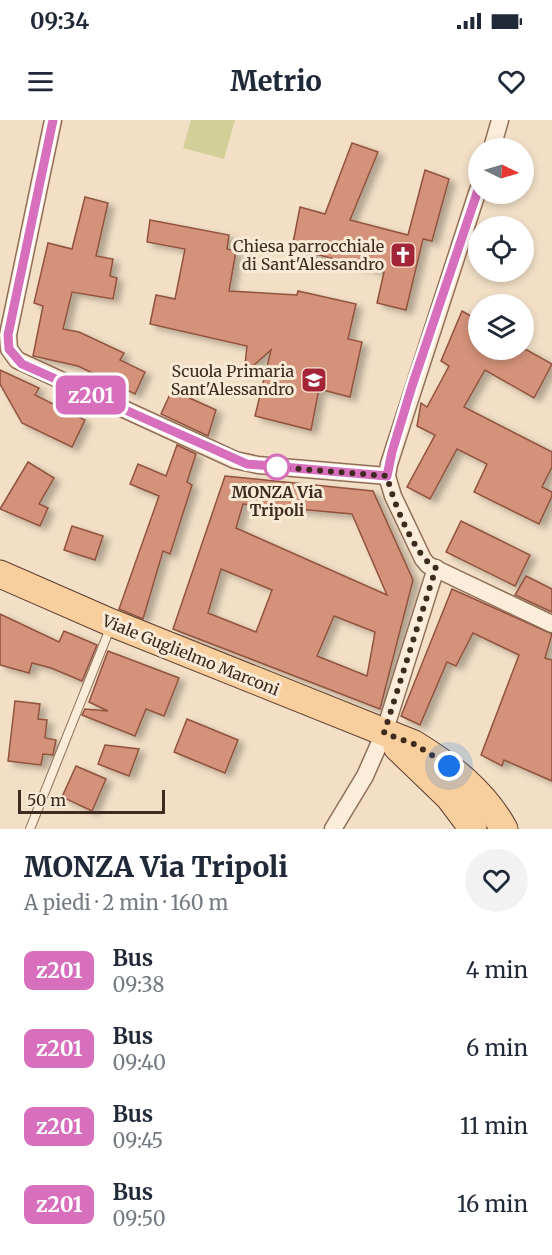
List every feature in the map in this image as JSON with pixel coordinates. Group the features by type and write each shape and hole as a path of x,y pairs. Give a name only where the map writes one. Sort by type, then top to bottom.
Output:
{"main road":[{"name":"Viale Guglielmo Marconi","path":"0,574 112,623 414,744 449,766 478,794 504,829"},
{"name":"Viale Guglielmo Marconi","path":"384,733 448,797 472,829"}],"street":[{"path":"53,120 8,335 9,349 13,355 22,364 235,460 258,465 387,476"},
{"path":"495,138 500,120"},
{"path":"473,204 409,396 387,476 393,496 423,559 436,568 552,624"},
{"path":"333,829 365,776 384,733 436,568"}],"lane":[{"path":"30,829 112,623"}],"shaded area":[{"path":"191,120 235,120 224,159 183,148"}],"building":[{"path":"352,143 378,152 350,220 408,235 425,170 449,179 432,241 423,239 406,310 377,303 384,272 292,248 300,207 325,214"},
{"path":"85,197 108,203 96,256 113,259 110,276 117,278 113,299 72,292 63,329 79,332 124,353 120,360 145,372 135,394 78,366 33,356 43,306 34,303 48,243 72,249"},
{"path":"150,220 229,235 227,249 236,251 229,291 297,295 298,291 356,304 348,339 362,342 350,397 319,389 311,430 255,416 271,350 244,374 247,346 150,324 156,295 175,299 185,249 147,242"},
{"path":"462,311 468,314 468,360 534,360 534,354 552,364 534,398 485,370 464,407 552,452 552,467 542,487 552,492 552,496 539,524 474,492 487,464 457,449 430,499 407,487 435,435 417,426 421,403 427,407 449,366 441,361"},
{"path":"0,370 39,388 35,395 85,420 72,447 22,423 0,384"},
{"path":"172,390 216,410 208,436 161,414"},
{"path":"177,445 196,454 187,482 192,485 170,554 163,551 143,619 119,609 159,496 130,484 138,464 166,476"},
{"path":"28,462 54,478 39,504 48,508 40,526 0,509"},
{"path":"225,476 373,491 413,580 380,709 173,629","holes":["243,504 352,514 387,595 236,528","221,569 272,590 256,632 208,613","334,616 375,632 367,676 317,656"]},
{"path":"461,521 530,555 515,586 446,552"},
{"path":"72,526 103,536 95,560 64,550"},
{"path":"526,576 552,589 552,612 515,595"},
{"path":"452,589 552,634 545,658 552,660 552,781 504,760 502,766 481,755 519,655 473,633 456,666 447,662 420,725 401,716"},
{"path":"0,614 59,642 64,631 97,645 82,681 32,663 29,673 0,665"},
{"path":"108,651 179,678 164,716 146,709 135,736 82,715 85,709 108,711 89,702"},
{"path":"15,701 40,704 38,719 47,720 45,738 56,740 53,755 43,754 41,765 8,761"},
{"path":"187,719 238,740 225,773 174,752"},
{"path":"105,745 139,749 129,776 98,764"},
{"path":"76,766 106,779 92,811 62,797"}],"bus line":[{"name":"z201","path":"53,120 8,335 9,349 22,364 247,464 387,476 412,386 473,204"}],"place":[{"name":"Chiesa parrocchiale di Sant'Alessandro","path":"403,255"},
{"name":"Scuola Primaria Sant'Alessandro","path":"314,380"},
{"name":"MONZA Via Tripoli","path":"277,467"}],"route":[{"path":"277,467 387,476 389,487 423,559 428,565 436,568 384,733 414,744 449,766"}]}
